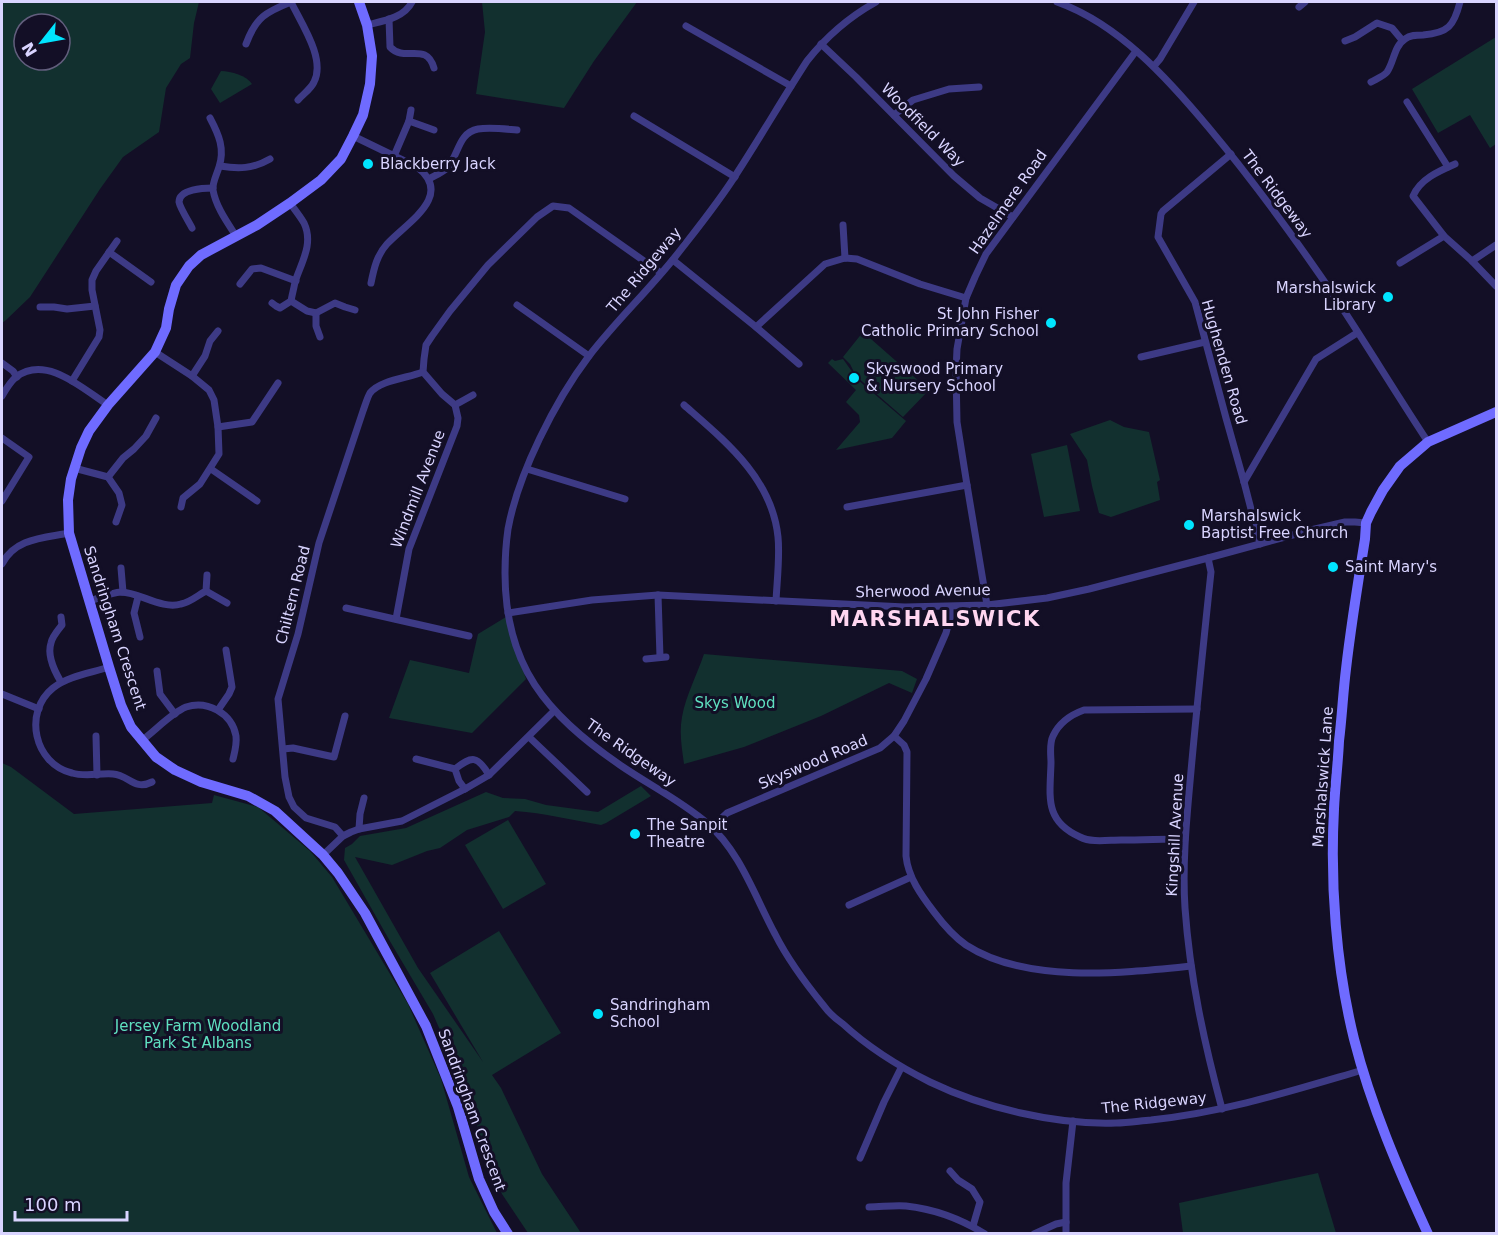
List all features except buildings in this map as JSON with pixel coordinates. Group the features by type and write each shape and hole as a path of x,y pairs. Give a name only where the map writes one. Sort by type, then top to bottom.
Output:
{"street":[{"path":"246,44 263,15 291,2 318,60 317,75 313,84 298,100"},
{"name":"Sandringham Crescent","path":"359,2 367,25 372,56 370,84 363,115 341,159 321,180 290,203 257,225 201,255 189,266 176,285 166,328 155,352 108,405 89,431 81,448 74,468 68,500 69,533 121,705 131,727 156,757 175,770 201,782 248,796 266,805 323,855 338,873 364,913 426,1026 458,1107 481,1185 494,1212 508,1233"},
{"path":"367,25 399,15 412,2"},
{"name":"The Ridgeway","path":"876,2 845,22 821,44 807,61 735,177 673,260 589,356 567,389 540,438 527,469 508,529 505,579 505,597 514,642 527,674 554,711 588,743 679,802 712,827 737,860 791,962 827,1011 862,1042 901,1068 986,1104 1073,1121 1116,1124 1222,1109 1363,1070"},
{"name":"The Ridgeway","path":"1060,2 1092,18 1120,37 1154,66 1231,154 1294,238 1428,442"},
{"path":"1154,66 1194,2"},
{"path":"1371,82 1387,72 1402,40 1410,36 1436,34 1446,30 1454,21 1461,2"},
{"path":"389,19 390,47 400,53 425,54 432,60 434,68"},
{"path":"1345,41 1377,23 1392,28 1402,40"},
{"path":"686,26 791,86"},
{"name":"Woodfield Way","path":"821,44 954,176 980,198 1013,216"},
{"name":"Hazelmere Road","path":"987,605 957,422 957,349 966,298 986,254 1136,51"},
{"path":"894,115 913,100 949,89 979,87"},
{"path":"1407,102 1451,166 1424,180 1415,189 1413,196 1444,236 1497,286"},
{"path":"394,156 410,121 411,110"},
{"path":"634,116 735,177"},
{"path":"210,118 220,139 222,152 213,188 218,206 236,236"},
{"path":"410,121 434,130"},
{"path":"429,179 446,170 464,136 471,131 479,129 517,130"},
{"path":"353,136 417,167 429,179 428,203 386,245 375,262 371,283"},
{"name":"Hughenden Road","path":"1231,154 1163,211 1158,237 1195,302 1260,544"},
{"path":"220,166 237,169 259,166 270,159"},
{"path":"192,228 179,201 180,197 197,188 213,188"},
{"path":"272,303 280,308 291,301 308,242 304,223 290,203"},
{"path":"474,395 455,405 442,394 423,372 426,345 450,311 488,265 537,217 554,206 569,208 661,273"},
{"path":"843,225 845,258"},
{"path":"1400,263 1444,236"},
{"path":"72,381 99,337 100,330 92,280 117,241"},
{"path":"1472,261 1497,245"},
{"path":"109,252 151,282"},
{"path":"756,327 825,264 845,258 857,259 920,284 966,298"},
{"path":"673,260 799,364"},
{"path":"240,284 252,269 261,268 296,281"},
{"path":"291,301 316,313 335,303 355,310"},
{"path":"517,305 589,356"},
{"path":"40,307 67,309 95,306"},
{"path":"316,313 316,326 320,337"},
{"path":"192,376 205,356 210,341 218,331"},
{"path":"1245,482 1316,359 1357,333"},
{"path":"1141,357 1205,342"},
{"path":"155,352 192,376 209,390 214,400 219,454 200,484 183,498 181,507"},
{"path":"2,363 16,376"},
{"path":"2,396 16,376 29,371 47,370 59,373 108,405"},
{"name":"Chiltern Road","path":"343,836 335,827 306,818 294,807 289,797 278,699 298,634 320,543 370,393 383,384 423,372"},
{"path":"218,428 252,422 278,383"},
{"name":"Windmill Avenue","path":"396,619 409,549 457,426 455,405"},
{"path":"684,405 741,458 753,472 772,507 778,537 776,602"},
{"name":"Marshalswick Lane","path":"1428,1233 1384,1131 1363,1070 1347,1007 1338,943 1333,863 1334,819 1346,670 1366,523 1383,490 1400,466 1428,442 1497,412"},
{"path":"108,477 123,458 146,436 156,418"},
{"path":"2,438 29,457 2,501"},
{"path":"74,468 108,477 119,493 122,505 116,522"},
{"path":"211,469 257,501"},
{"path":"527,469 616,493 625,500"},
{"path":"847,507 967,485"},
{"name":"Sherwood Avenue","path":"508,613 592,600 658,595 905,608 987,605 1047,598 1336,524 1366,523"},
{"path":"2,564 5,557 22,543 69,533"},
{"name":"Kingshill Avenue","path":"1208,558 1211,572 1185,839 1185,906 1191,966 1204,1041 1222,1109"},
{"path":"121,568 123,592"},
{"path":"206,591 207,575"},
{"path":"89,601 123,592 174,606 189,602 206,591"},
{"path":"206,591 227,603"},
{"path":"646,659 663,657 658,595"},
{"path":"138,597 134,613 140,637"},
{"name":"Skyswood Road","path":"712,827 728,813 880,748 894,736 904,722 926,679 946,633 950,607"},
{"path":"346,608 469,636"},
{"path":"61,617 62,625 51,641 50,651 55,673 61,682"},
{"path":"218,710 232,687 226,650"},
{"path":"109,667 61,682 44,697 35,724 39,746 53,763 70,773 114,774 136,785 147,785 152,782"},
{"path":"157,671 160,694 175,714"},
{"path":"2,694 39,708"},
{"path":"141,741 186,707 200,705 218,710 231,722 236,735 233,759"},
{"path":"1185,839 1083,839 1068,832 1057,821 1052,811 1050,799 1051,739 1059,726 1072,714 1084,710 1197,709"},
{"path":"323,855 343,836 359,829 402,821 489,775 554,711"},
{"path":"283,749 293,748 334,757 345,716"},
{"path":"96,736 97,775"},
{"path":"894,736 904,745 907,752 907,867 925,901 946,928 965,944 1012,965 1046,970 1085,973 1138,972 1191,966"},
{"path":"529,737 587,792"},
{"path":"416,759 455,769"},
{"path":"455,769 472,759 480,762 489,775"},
{"path":"455,769 465,789"},
{"path":"359,829 364,798"},
{"path":"849,905 911,878"},
{"path":"860,1158 901,1068"},
{"path":"1066,1233 1066,1183 1073,1121"},
{"path":"950,1171 958,1180 972,1189 980,1202 973,1226"},
{"path":"868,1207 904,1206 932,1210 985,1233"},
{"path":"1034,1233 1066,1222"}],"green space":[{"path":"2,2 199,2 190,58 181,64 166,88 159,132 123,157 30,297 2,323"},
{"path":"482,2 637,2 594,61 564,108 476,94 485,32"},
{"path":"1496,37 1496,144 1490,148 1470,115 1438,133 1412,89"},
{"path":"221,71 238,74 252,84 220,103 211,89"},
{"path":"863,332 929,390 903,417 856,376 850,364 843,357"},
{"path":"832,359 835,361 843,359 858,380 906,421 892,438 836,450 860,422 859,415 846,402 856,390 828,363"},
{"path":"1110,420 1124,427 1149,432 1160,480 1157,482 1160,500 1111,517 1099,513 1087,460 1070,434"},
{"path":"1067,445 1080,511 1044,517 1031,454"},
{"path":"506,617 526,679 472,733 389,718 410,660 469,673 478,634"},
{"name":"Skys Wood","path":"704,654 902,671 917,679 912,693 889,683 821,716 744,747 684,764 682,717"},
{"name":"Jersey Farm Woodland Park St Albans","path":"2,763 11,767 74,814 212,803 214,795 258,807 310,851 332,877 408,1004 441,1079 469,1177 497,1233 2,1233"},
{"path":"641,786 651,796 601,825 515,811 509,817 467,830 440,848 392,865 355,857 418,968 483,1062 430,973 499,931 561,1033 492,1075 501,1088 542,1174 581,1233 528,1233 502,1194 484,1152 464,1085 433,1014 344,860 345,848 360,836 406,828 486,792 503,798 525,799 546,805 598,812"},
{"path":"508,820 546,884 503,909 465,845"},
{"path":"1318,1173 1336,1233 1183,1233 1179,1203"}],"place":[{"name":"Blackberry Jack","path":"368,164"},
{"name":"Marshalswick Library","path":"1388,297"},
{"name":"St John Fisher Catholic Primary School","path":"1051,323"},
{"name":"Skyswood Primary & Nursery School","path":"854,378"},
{"name":"Marshalswick Baptist Free Church","path":"1189,525"},
{"name":"Saint Mary's","path":"1333,567"},
{"name":"The Sanpit Theatre","path":"635,834"},
{"name":"Sandringham School","path":"598,1014"}],"district":[{"name":"MARSHALSWICK","path":"935,619"}]}
